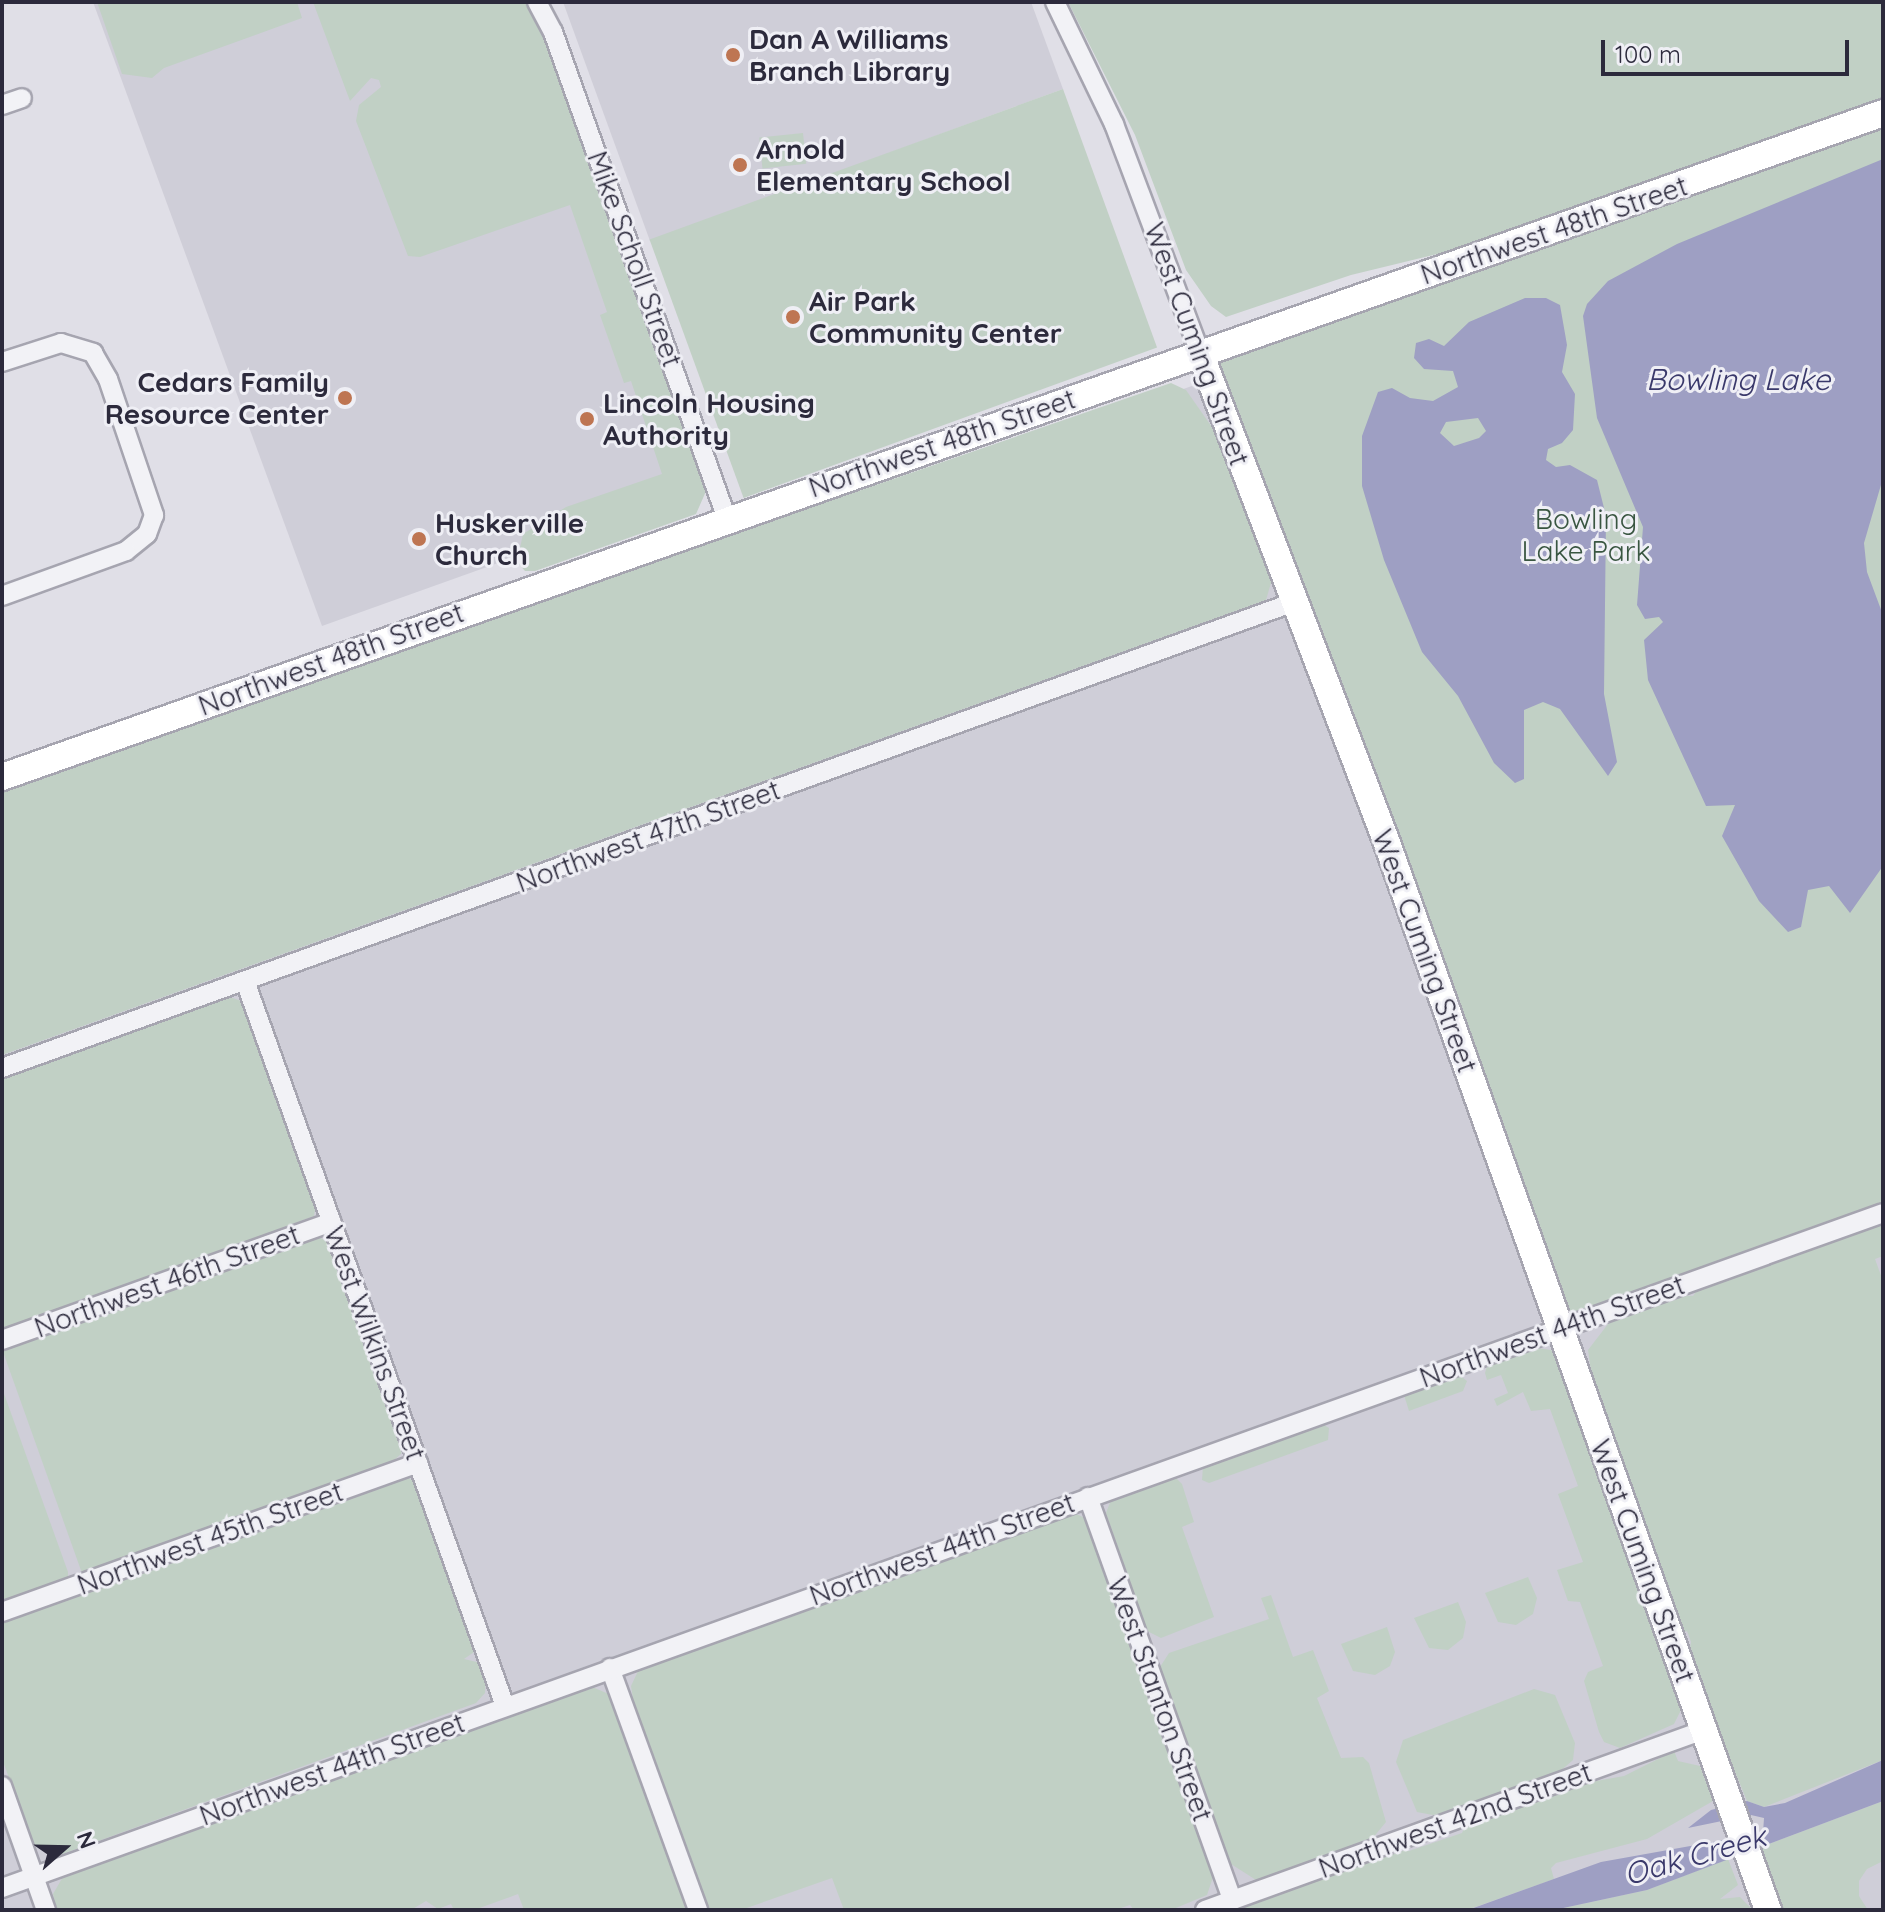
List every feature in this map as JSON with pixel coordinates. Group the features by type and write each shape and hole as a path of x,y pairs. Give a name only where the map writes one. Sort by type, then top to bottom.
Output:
{"main road":[{"name":"Northwest 48th Street","path":"2,777 1883,113"},
{"name":"West Cuming Street","path":"1200,353 1387,843 1766,1903"}],"street":[{"name":"Mike Scholl Street","path":"537,2 578,102 727,519"},
{"name":"West Cuming Street","path":"1055,2 1114,124 1200,353"},
{"path":"2,104 22,98"},
{"path":"2,362 52,344 85,347 108,379 151,498 154,515 147,534 126,551 2,596"},
{"name":"Northwest 47th Street","path":"2,1068 1294,602"},
{"name":"West Wilkins Street","path":"245,981 505,1706"},
{"name":"Northwest 44th Street","path":"2,1888 1883,1213"},
{"name":"Northwest 46th Street","path":"2,1340 332,1222"},
{"name":"Northwest 45th Street","path":"2,1612 418,1463"},
{"name":"West Stanton Street","path":"1088,1497 1232,1900"},
{"path":"610,1668 698,1910"},
{"name":"Northwest 42nd Street","path":"1205,1910 1704,1730"},
{"path":"2,1786 46,1910"}],"shaded area":[{"path":"93,2 512,2 694,493 322,626"},
{"name":"Arnold Elementary School","path":"563,2 1031,2 1063,89 650,241"},
{"path":"1883,142 1883,1910 2,1910 2,806"}],"green space":[{"path":"97,2 297,2 302,18 164,68 152,78 122,74"},
{"path":"313,2 528,2 541,26 707,489 696,514 535,571 525,571 517,562 523,534 566,507 662,474 631,381 624,383 600,315 607,312 570,205 420,257 408,256 356,121 359,105 381,87 379,80 371,78 350,101"},
{"path":"1068,2 1883,2 1883,100 1462,248 1351,275 1226,317 1211,306 1186,270 1135,135"},
{"path":"1063,89 1157,347 744,498 650,239"},
{"name":"Bowling Lake Park","path":"1883,113 1883,1213 1560,1329 1200,353"},
{"path":"803,133 806,164 762,168 759,138"},
{"path":"1171,383 1186,390 1214,430 1273,576 1266,600 2,1055 2,787"},
{"path":"222,994 241,1001 248,1010 316,1204 314,1216 2,1332 2,1074"},
{"path":"1883,1220 1883,1256 1875,1259 1883,1281 1883,1760 1764,1807 1747,1801 1708,1706 1689,1654 1691,1642 1687,1631 1682,1633 1593,1385 1588,1350 1608,1324 1638,1310 1678,1295 1693,1296 1699,1287"},
{"path":"314,1234 331,1244 404,1445 401,1454 385,1468 83,1576 2,1349"},
{"path":"1530,1347 1551,1350 1561,1358 1682,1708 1674,1724 1620,1748 1604,1742 1599,1732 1584,1681 1588,1672 1603,1666 1580,1602 1568,1601 1557,1570 1583,1562 1558,1494 1578,1486 1550,1409 1531,1411 1523,1392 1497,1406 1494,1399 1508,1393 1501,1375 1487,1380 1485,1373 1488,1363"},
{"path":"1458,1374 1467,1381 1463,1391 1409,1411 1403,1392"},
{"path":"2,1388 68,1579 2,1605"},
{"path":"1321,1423 1329,1428 1328,1440 1209,1483 1202,1480 1203,1466"},
{"path":"406,1476 418,1485 477,1650 464,1659 481,1663 486,1677 485,1693 476,1703 60,1855 34,1845 2,1759 2,1618"},
{"path":"1174,1476 1182,1484 1194,1522 1182,1527 1214,1617 1161,1638 1147,1631 1106,1513 1111,1500"},
{"path":"1072,1512 1087,1519 1215,1871 1207,1895 1171,1910 1134,1910 1130,1905 1115,1910 844,1910 832,1878 741,1910 706,1910 636,1717 631,1686 639,1669"},
{"path":"1528,1577 1537,1598 1533,1614 1516,1625 1498,1622 1485,1593"},
{"path":"1271,1595 1293,1657 1313,1650 1329,1691 1317,1698 1341,1758 1363,1757 1369,1763 1386,1822 1372,1839 1256,1880 1231,1864 1160,1667 1169,1653 1269,1619 1261,1598"},
{"path":"1458,1602 1466,1622 1463,1638 1448,1650 1429,1648 1414,1618"},
{"path":"1387,1627 1395,1652 1390,1666 1375,1675 1353,1671 1341,1644"},
{"path":"590,1686 611,1695 696,1910 524,1910 518,1894 474,1910 454,1910 451,1904 438,1909 426,1901 411,1910 57,1910 53,1894 64,1875"},
{"path":"1534,1689 1555,1695 1575,1743 1573,1760 1558,1773 1438,1816 1417,1812 1396,1762 1403,1740"},
{"path":"1674,1751 1678,1761 1700,1766 1713,1801 1647,1839 1556,1863 1551,1868 1554,1879 1467,1910 1228,1910 1399,1849 1409,1851 1462,1833 1465,1826 1585,1783 1624,1776"},
{"path":"1883,1801 1883,1861 1867,1869 1859,1881 1859,1896 1868,1910 1783,1910 1761,1847"},
{"path":"1728,1859 1738,1885 1720,1899 1740,1897 1753,1910 1554,1910 1647,1890"}],"water":[{"name":"Bowling Lake","path":"1883,159 1883,478 1864,543 1867,572 1883,615 1883,866 1850,913 1829,886 1808,890 1801,927 1788,932 1759,901 1722,836 1735,805 1706,806 1648,680 1644,640 1663,622 1659,617 1645,619 1637,605 1643,527 1597,418 1583,316 1587,304 1608,281 1677,244"},
{"name":"Bowling Lake","path":"1525,298 1546,298 1560,305 1567,345 1562,372 1575,394 1573,430 1562,443 1548,449 1546,460 1556,467 1570,465 1597,480 1606,516 1604,694 1617,762 1608,776 1560,709 1543,702 1524,710 1524,779 1515,783 1494,763 1458,696 1422,652 1384,560 1362,486 1362,436 1378,392 1392,388 1410,398 1433,401 1458,387 1453,371 1424,369 1414,358 1416,343 1429,339 1444,346 1469,322","holes":["1478,418 1486,431 1479,438 1454,446 1440,433 1446,422"]},
{"name":"Oak Creek","path":"1883,1760 1883,1801 1647,1890 1554,1910 1468,1910 1601,1862 1763,1833 1764,1818 1751,1815 1688,1828 1711,1810 1747,1801 1764,1807 1785,1803"}],"place":[{"name":"Dan A Williams Branch Library","path":"733,55"},
{"name":"Arnold Elementary School","path":"740,165"},
{"name":"Air Park Community Center","path":"793,317"},
{"name":"Cedars Family Resource Center","path":"345,398"},
{"name":"Lincoln Housing Authority","path":"587,419"},
{"name":"Huskerville Church","path":"419,539"}]}
